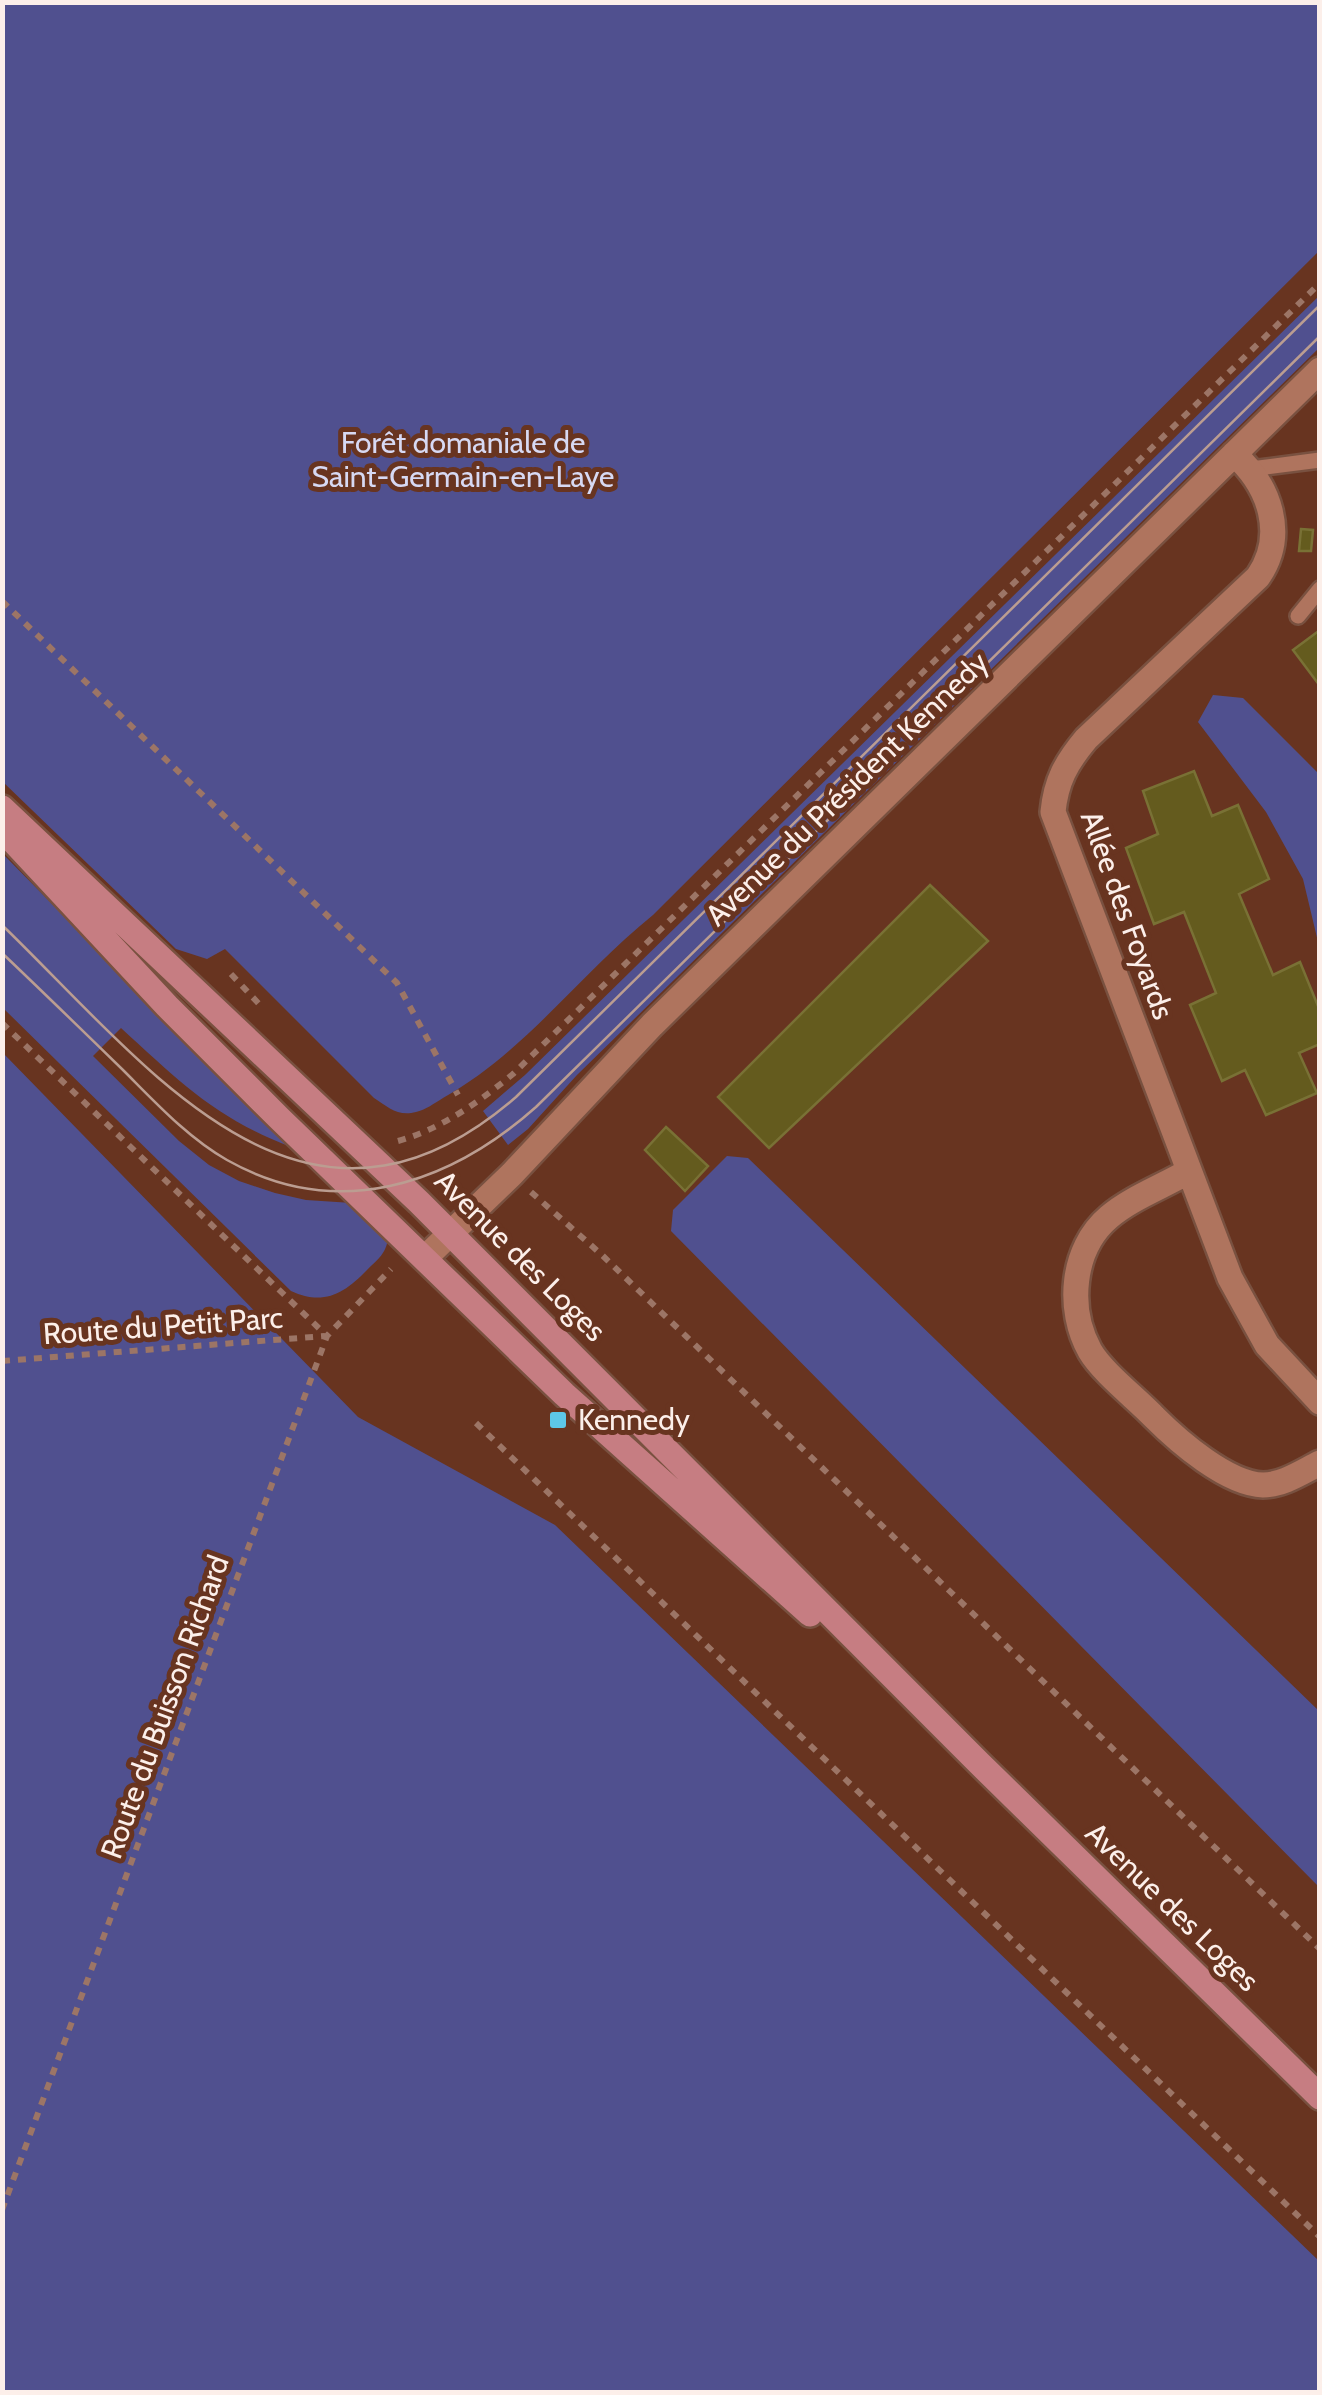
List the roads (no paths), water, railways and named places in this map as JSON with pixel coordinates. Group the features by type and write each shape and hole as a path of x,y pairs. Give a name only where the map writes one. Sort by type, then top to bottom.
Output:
{"main road":[{"name":"Avenue des Loges","path":"2,808 451,1233 979,1763 1320,2097"},
{"name":"Avenue des Loges","path":"2,829 167,1006 647,1470 979,1763"}],"street":[{"name":"Avenue du Président Kennedy","path":"419,1252 451,1233 652,1025 1243,462 1320,370"},
{"name":"Allée des Foyards","path":"1243,462 1268,500 1275,530 1270,560 1258,578 1086,739 1066,763 1055,788 1053,812 1230,1278 1267,1345 1320,1402"},
{"path":"1189,1171 1108,1218 1086,1248 1076,1278 1077,1318 1091,1353 1180,1443 1240,1480 1260,1485 1280,1483 1320,1463"}],"lane":[{"path":"1243,462 1320,460"},
{"path":"1298,616 1320,590"}],"tram line":[{"path":"2,925 173,1090 235,1133 299,1161 367,1168 439,1148 516,1097 1320,305"},
{"path":"2,953 185,1130 227,1160 268,1179 309,1189 350,1191 390,1186 466,1157 536,1107 1320,336"}],"place":[{"name":"Kennedy","path":"558,1420"}],"park label":[{"name":"Forêt domaniale de Saint-Germain-en-Laye","path":"463,460"}]}
